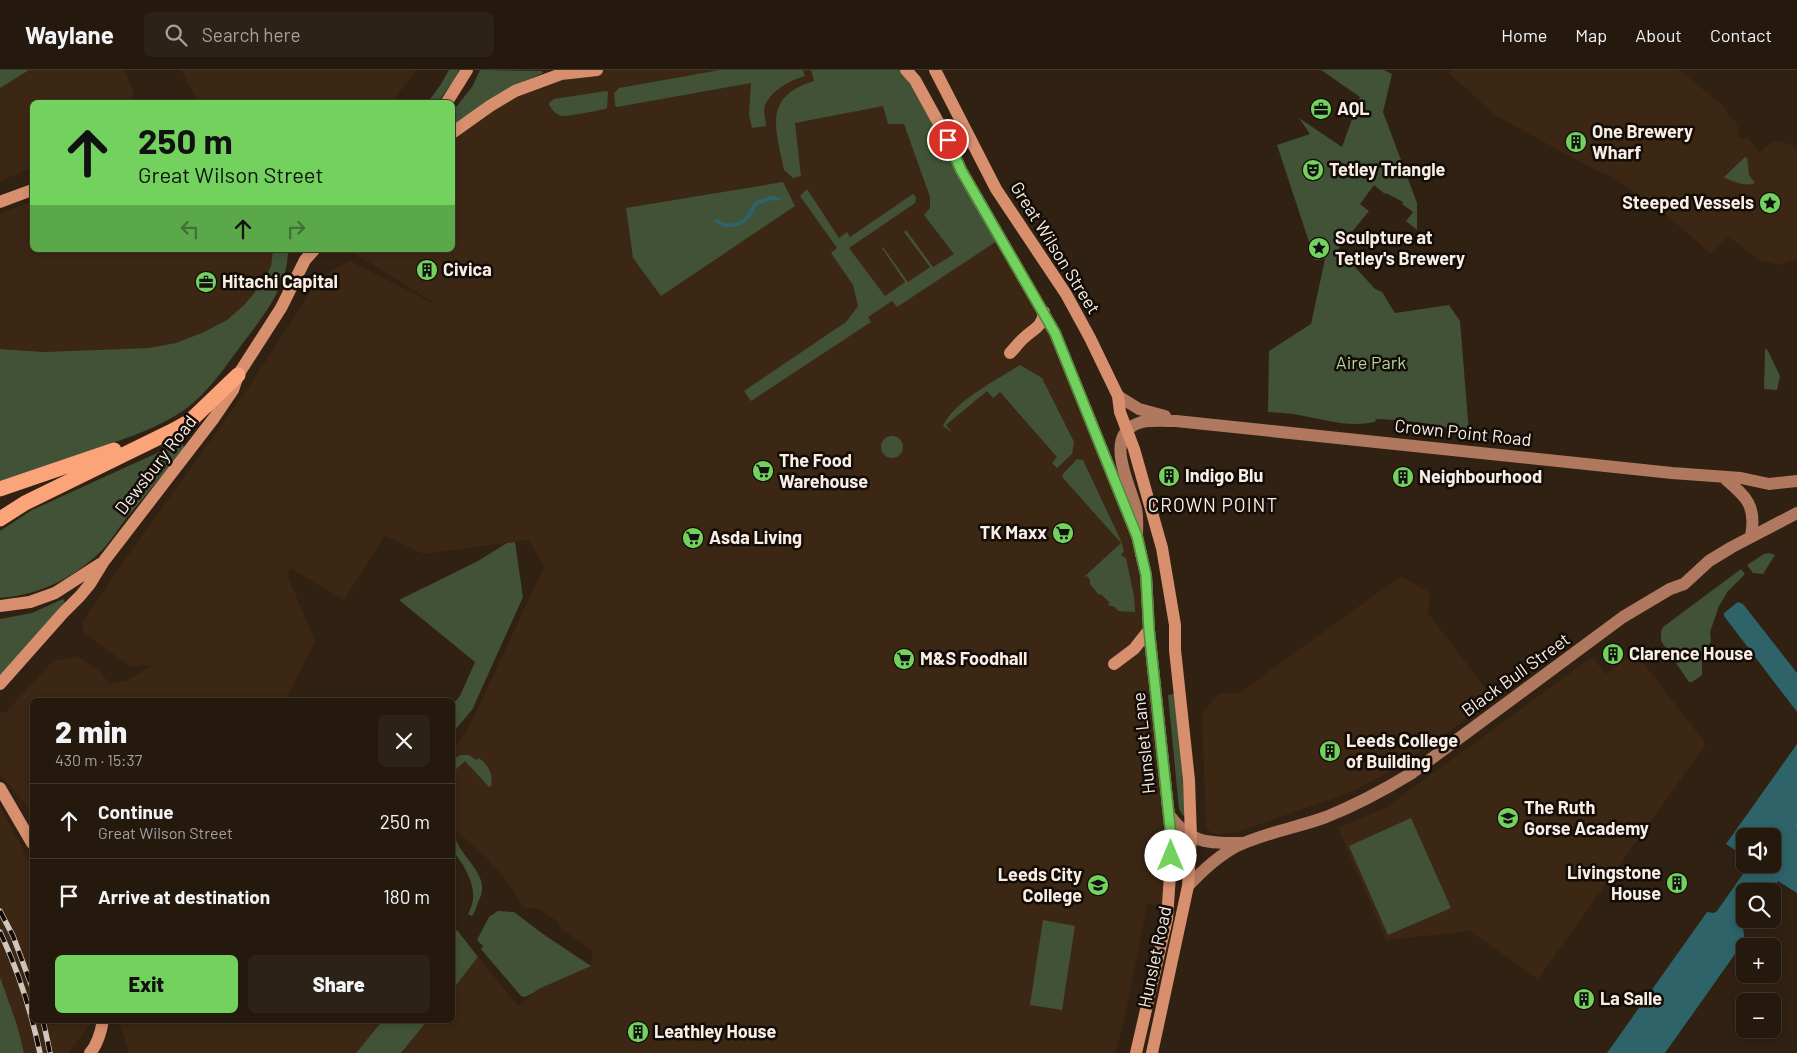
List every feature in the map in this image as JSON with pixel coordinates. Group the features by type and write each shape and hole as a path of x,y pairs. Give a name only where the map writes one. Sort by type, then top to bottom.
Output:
{"highway":[{"path":"0,519 25,502 190,421 238,375"},
{"path":"0,489 174,430"}],"main road":[{"path":"448,100 467,70"},
{"path":"543,70 561,74"},
{"path":"455,130 505,96 561,74 597,70"},
{"path":"906,70 915,80 948,140 961,170 1044,312 1043,320 1038,328 1024,338 1010,353"},
{"name":"Great Wilson Street","path":"935,70 996,189 1066,294 1118,396 1120,412 1134,449 1162,548 1173,608 1175,650 1189,780 1190,837"},
{"path":"0,202 30,191"},
{"name":"Dewsbury Road","path":"0,684 90,584 104,561 214,418 233,390 238,375 282,308 304,255"},
{"name":"Hunslet Lane","path":"1044,312 1063,350 1137,536 1146,575 1149,630 1170,816 1172,845 1168,891"},
{"path":"1118,396 1134,407 1176,421"},
{"name":"Crown Point Road","path":"1128,430 1142,422 1176,421 1723,477 1769,484 1797,481"},
{"path":"1128,430 1122,436 1119,444 1137,511 1137,536"},
{"path":"1723,477 1745,495 1752,514 1751,536"},
{"name":"Black Bull Street","path":"1244,843 1341,811 1412,773 1623,617 1670,589 1684,584 1709,561 1751,536 1797,513"},
{"path":"0,606 30,602 55,593 104,561"},
{"path":"1114,664 1134,649 1149,630"},
{"path":"0,788 30,840"},
{"path":"1170,816 1179,828 1190,837 1207,841 1244,843"},
{"name":"Hunslet Road","path":"1152,1053 1188,886 1190,837"},
{"path":"1188,886 1219,857 1244,843"},
{"name":"Hunslet Road","path":"1136,1053 1167,919 1168,891"},
{"path":"90,1053 101,1033 103,1023"}],"shaded area":[{"path":"0,70 125,70 134,94 132,100 30,100 30,169 0,181"},
{"path":"181,70 416,70 394,100 197,100"},
{"path":"597,70 913,70 1044,312 1137,536 1154,680 1147,696 1159,723 1170,816 1162,906 1147,904 1124,1022 1115,1053 401,1053 426,1023 455,1023 455,986 478,957 518,1006 541,988 591,966 593,951 563,930 557,921 537,908 525,908 507,881 487,858 455,830 455,747 463,737 477,710 544,567 529,540 424,554 385,536 344,600 290,568 287,574 315,642 286,698 30,698 30,813 23,801 0,775 0,713 6,712 53,661 77,656 100,672 110,684 126,681 155,664 132,667 83,631 83,621 251,384 314,286 326,274 350,261 441,307 352,252 455,252 455,132 505,96"},
{"path":"1452,70 1679,70 1725,107 1731,119 1734,118 1740,139 1748,138 1760,153 1770,143 1777,141 1790,144 1797,150 1797,259 1779,265 1759,260 1728,236 1711,254 1653,203 1651,205 1611,176 1595,170 1495,115 1449,73"},
{"path":"30,203 30,252 273,252 271,266 261,285 244,305 227,320 176,343 149,348 44,352 0,349 0,213"},
{"path":"1401,576 1431,593 1427,612 1493,698 1446,734 1392,771 1347,794 1233,833 1215,834 1206,829 1202,713 1219,693 1239,693"},
{"name":"The Ruth Gorse Academy","path":"1635,652 1706,744 1538,979 1470,931 1386,940 1338,828 1387,807 1592,657 1606,674"},
{"path":"0,807 30,862 30,1023 91,1023 68,1053 24,1053 17,1025 0,977"},
{"path":"120,1023 381,1023 356,1053 129,1053"}],"green space":[{"path":"0,70 29,70 0,88"},
{"path":"449,70 459,70 439,100 429,100"},
{"path":"480,70 542,71 543,73 513,86 455,126 455,108 472,87"},
{"path":"720,70 803,70 805,76 786,84 769,98 764,110 766,126 752,128 749,115 751,83 617,107 615,105 614,93 619,88"},
{"path":"811,70 900,70 920,99 951,163 997,241 897,307 892,301 868,317 871,322 751,401 744,391 846,322 858,306 853,285 831,253 837,248 800,196 807,189 839,238 847,232 850,237 913,194 916,197 915,203 849,248 885,296 905,282 883,247 908,282 930,267 904,232 906,230 933,267 954,254 924,215 930,208 930,197 904,124 888,124 883,106 795,123 801,176 793,178 784,170 776,128 776,116 786,96 797,88 814,81"},
{"name":"Aire Park","path":"1321,70 1384,70 1392,74 1383,112 1417,203 1417,230 1406,221 1413,212 1402,204 1403,202 1385,194 1374,185 1360,204 1369,211 1347,238 1345,245 1338,248 1375,289 1382,292 1395,313 1449,305 1460,321 1469,433 1411,421 1376,419 1375,422 1348,424 1295,414 1268,412 1269,351 1311,324 1325,259 1315,260 1277,145 1310,134 1299,118 1342,147 1360,97"},
{"path":"608,92 607,108 604,109 561,116 555,113 549,105 554,99"},
{"path":"1745,157 1747,158 1749,175 1755,183 1743,184 1724,177"},
{"path":"783,182 795,206 661,296 633,258 626,208"},
{"path":"273,252 288,252 285,274 281,285 263,316 208,388 183,411 140,433 0,482 0,349 44,352 149,348 176,343 227,320 244,305 261,285 271,266"},
{"path":"1767,349 1780,376 1777,390 1764,389 1765,350"},
{"path":"1020,365 1042,378 1074,442 1072,454 1057,468 1052,463 1057,457 1000,392 993,398 987,391 946,425 952,432 943,426 956,408 966,400"},
{"path":"888,436 896,436 903,443 903,451 896,458 888,458 881,451 881,443"},
{"path":"181,442 185,448 94,558 57,583 29,593 0,598 0,531 32,510"},
{"path":"1077,459 1083,460 1121,541 1124,551 1121,555 1126,558 1134,596 1135,612 1118,611 1115,607 1108,605 1110,603 1101,594 1099,595 1090,584 1087,576 1084,577 1121,543 1063,478 1062,475"},
{"path":"515,542 523,597 472,710 455,730 455,702 460,696 475,662 399,600 478,561 507,543"},
{"path":"1764,554 1775,555 1763,574 1753,573 1747,565"},
{"path":"1741,569 1745,574 1728,591 1719,606 1710,632 1711,642 1702,655 1702,675 1689,682 1661,641 1663,627"},
{"path":"63,599 65,602 0,676 0,619 32,613"},
{"path":"1174,694 1180,743 1185,813 1183,816 1179,809 1168,695"},
{"path":"461,755 469,755 477,760 479,758 488,767 491,774 491,786 489,787 465,761 455,770 455,758"},
{"path":"1411,818 1451,908 1388,935 1349,846"},
{"path":"455,836 458,845 474,867 481,882 481,894 472,916 468,914 473,901 473,889 462,863 455,854"},
{"path":"498,911 514,912 591,966 525,997 521,996 481,949 483,946 477,940 489,917"},
{"path":"1043,920 1075,926 1062,1010 1030,1005"},
{"path":"457,930 478,957 455,986 455,933"},
{"path":"0,977 17,1025 24,1053 0,1053"},
{"path":"381,1023 426,1023 401,1053 356,1053"}],"water":[{"path":"1738,602 1743,604 1797,673 1797,712 1724,616 1724,613"},
{"path":"1797,744 1797,893 1778,881 1776,883 1737,883 1744,873 1781,873 1781,828 1737,828"},
{"path":"1736,830 1736,851 1726,844"},
{"path":"1736,884 1736,928 1744,928 1745,938 1736,938 1736,953 1665,1053 1607,1053 1707,912 1714,913"}],"waterway":[{"path":"717,221 725,225 737,224 748,217 756,203 771,198 778,199"}],"railway":[{"path":"0,911 13,936 30,982"},
{"path":"0,932 13,961 30,1015"},
{"path":"32,1023 40,1053"},
{"path":"44,1023 50,1053"}],"place":[{"name":"AQL","path":"1321,109"},
{"name":"One Brewery Wharf","path":"1576,142"},
{"name":"Tetley Triangle","path":"1313,170"},
{"name":"Steeped Vessels","path":"1770,203"},
{"name":"Sculpture at Tetley's Brewery","path":"1319,248"},
{"name":"Civica","path":"427,270"},
{"name":"Hitachi Capital","path":"206,282"},
{"name":"The Food Warehouse","path":"763,471"},
{"name":"Indigo Blu","path":"1169,476"},
{"name":"Neighbourhood","path":"1403,477"},
{"name":"TK Maxx","path":"1063,533"},
{"name":"Asda Living","path":"693,538"},
{"name":"Clarence House","path":"1613,654"},
{"name":"M&S Foodhall","path":"904,659"},
{"name":"Leeds College of Building","path":"1330,751"},
{"name":"The Ruth Gorse Academy","path":"1508,818"},
{"name":"Livingstone House","path":"1677,883"},
{"name":"Leeds City College","path":"1098,885"},
{"name":"La Salle","path":"1584,999"},
{"name":"Leathley House","path":"638,1032"}],"district":[{"name":"CROWN POINT","path":"1213,505"}],"route":[{"path":"948,140 961,170 1055,333 1137,536 1146,575 1149,630 1170,816 1171,856"}]}
